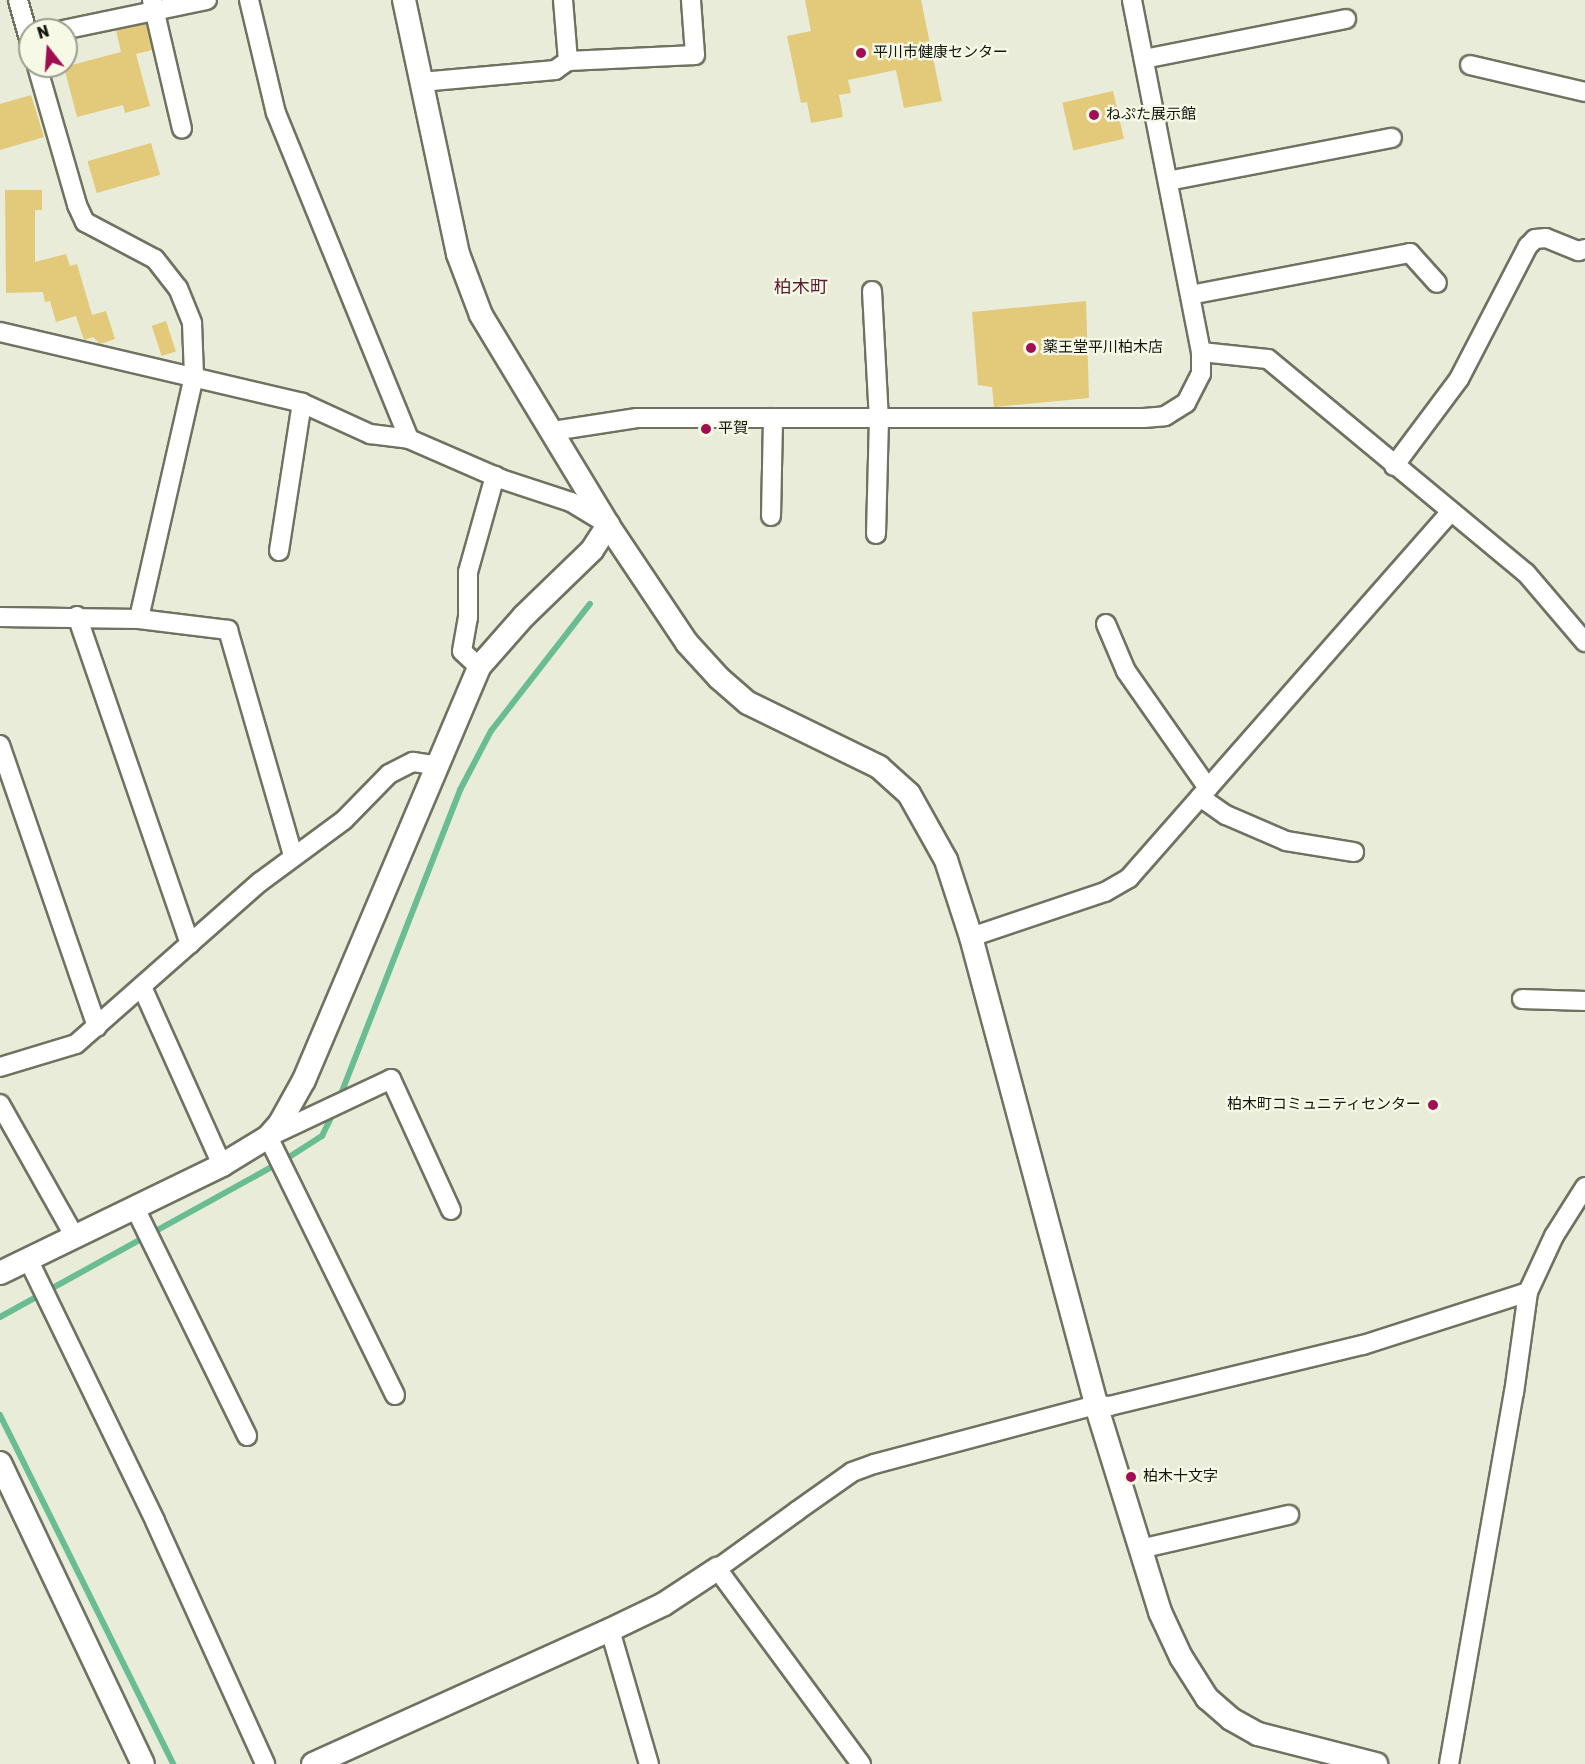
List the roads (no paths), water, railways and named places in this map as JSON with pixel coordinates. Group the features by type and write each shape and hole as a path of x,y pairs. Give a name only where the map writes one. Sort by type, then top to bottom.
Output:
{"street":[{"path":"18,0 24,18"},
{"path":"78,26 153,4 207,0"},
{"path":"249,0 276,114 409,439"},
{"path":"404,0 458,254 481,315 608,525 687,643 719,678 748,703 879,767 909,794 946,860 971,938 1096,1405 1140,1549 1160,1612 1207,1698 1231,1719 1258,1734 1376,1764"},
{"path":"562,0 568,61"},
{"path":"422,82 555,70 568,61 695,55 691,0"},
{"path":"553,431 637,418 1096,420 1165,416 1186,403 1201,374 1201,352 1132,0"},
{"path":"153,4 182,129"},
{"path":"1144,59 1346,19"},
{"path":"1470,65 1585,92"},
{"path":"41,78 81,214 94,230 155,259 168,273 192,323 194,376 139,619"},
{"path":"1168,181 1392,138"},
{"path":"1394,466 1459,379 1528,246 1535,239 1546,238 1578,251 1585,249"},
{"path":"1190,295 1410,253 1437,283"},
{"path":"872,291 879,419 876,534"},
{"path":"0,332 96,358 194,376 302,404 370,434 409,439 495,476 571,502 608,525"},
{"path":"1201,352 1268,358 1394,466 1526,573 1585,642"},
{"path":"279,551 302,404"},
{"path":"771,516 773,418"},
{"path":"479,668 462,651 468,618 468,572 495,476"},
{"path":"971,938 1105,892 1129,878 1451,511"},
{"path":"268,1137 304,1080 435,765 479,668 511,629 592,550 608,525"},
{"path":"77,616 190,944"},
{"path":"0,617 77,616 139,619 228,630 293,855"},
{"path":"1106,624 1126,671 1204,792 1226,815 1287,842 1354,852"},
{"path":"0,745 97,1027"},
{"path":"0,1067 76,1044 293,855 344,820 389,774 413,762 435,765"},
{"path":"141,987 222,1166"},
{"path":"1522,999 1585,1001"},
{"path":"0,1273 222,1166 268,1137 391,1079 451,1210"},
{"path":"0,1104 5,1122 75,1237"},
{"path":"268,1137 395,1395"},
{"path":"1449,1764 1514,1393 1528,1292 1554,1236 1585,1188"},
{"path":"135,1208 247,1436"},
{"path":"28,1259 155,1521 265,1764"},
{"path":"313,1764 664,1604 717,1569 852,1472 1096,1405 1110,1406 1363,1345 1528,1292"},
{"path":"0,1463 143,1764"},
{"path":"1140,1549 1289,1515"},
{"path":"717,1569 861,1764"},
{"path":"610,1630 649,1764"}],"waterway":[{"path":"339,1099 460,790 491,731 590,604"},
{"path":"0,1317 286,1159 322,1136 334,1111"},
{"path":"0,1415 173,1764"}],"place":[{"name":"平川市健康センター","path":"861,53"},
{"name":"ねぷた展示館","path":"1094,115"},
{"name":"薬王堂平川柏木店","path":"1031,348"},
{"name":"平賀","path":"706,429"},
{"name":"柏木町コミュニティセンター","path":"1433,1105"},
{"name":"柏木十文字","path":"1131,1477"}],"district":[{"name":"柏木町","path":"801,287"}]}
